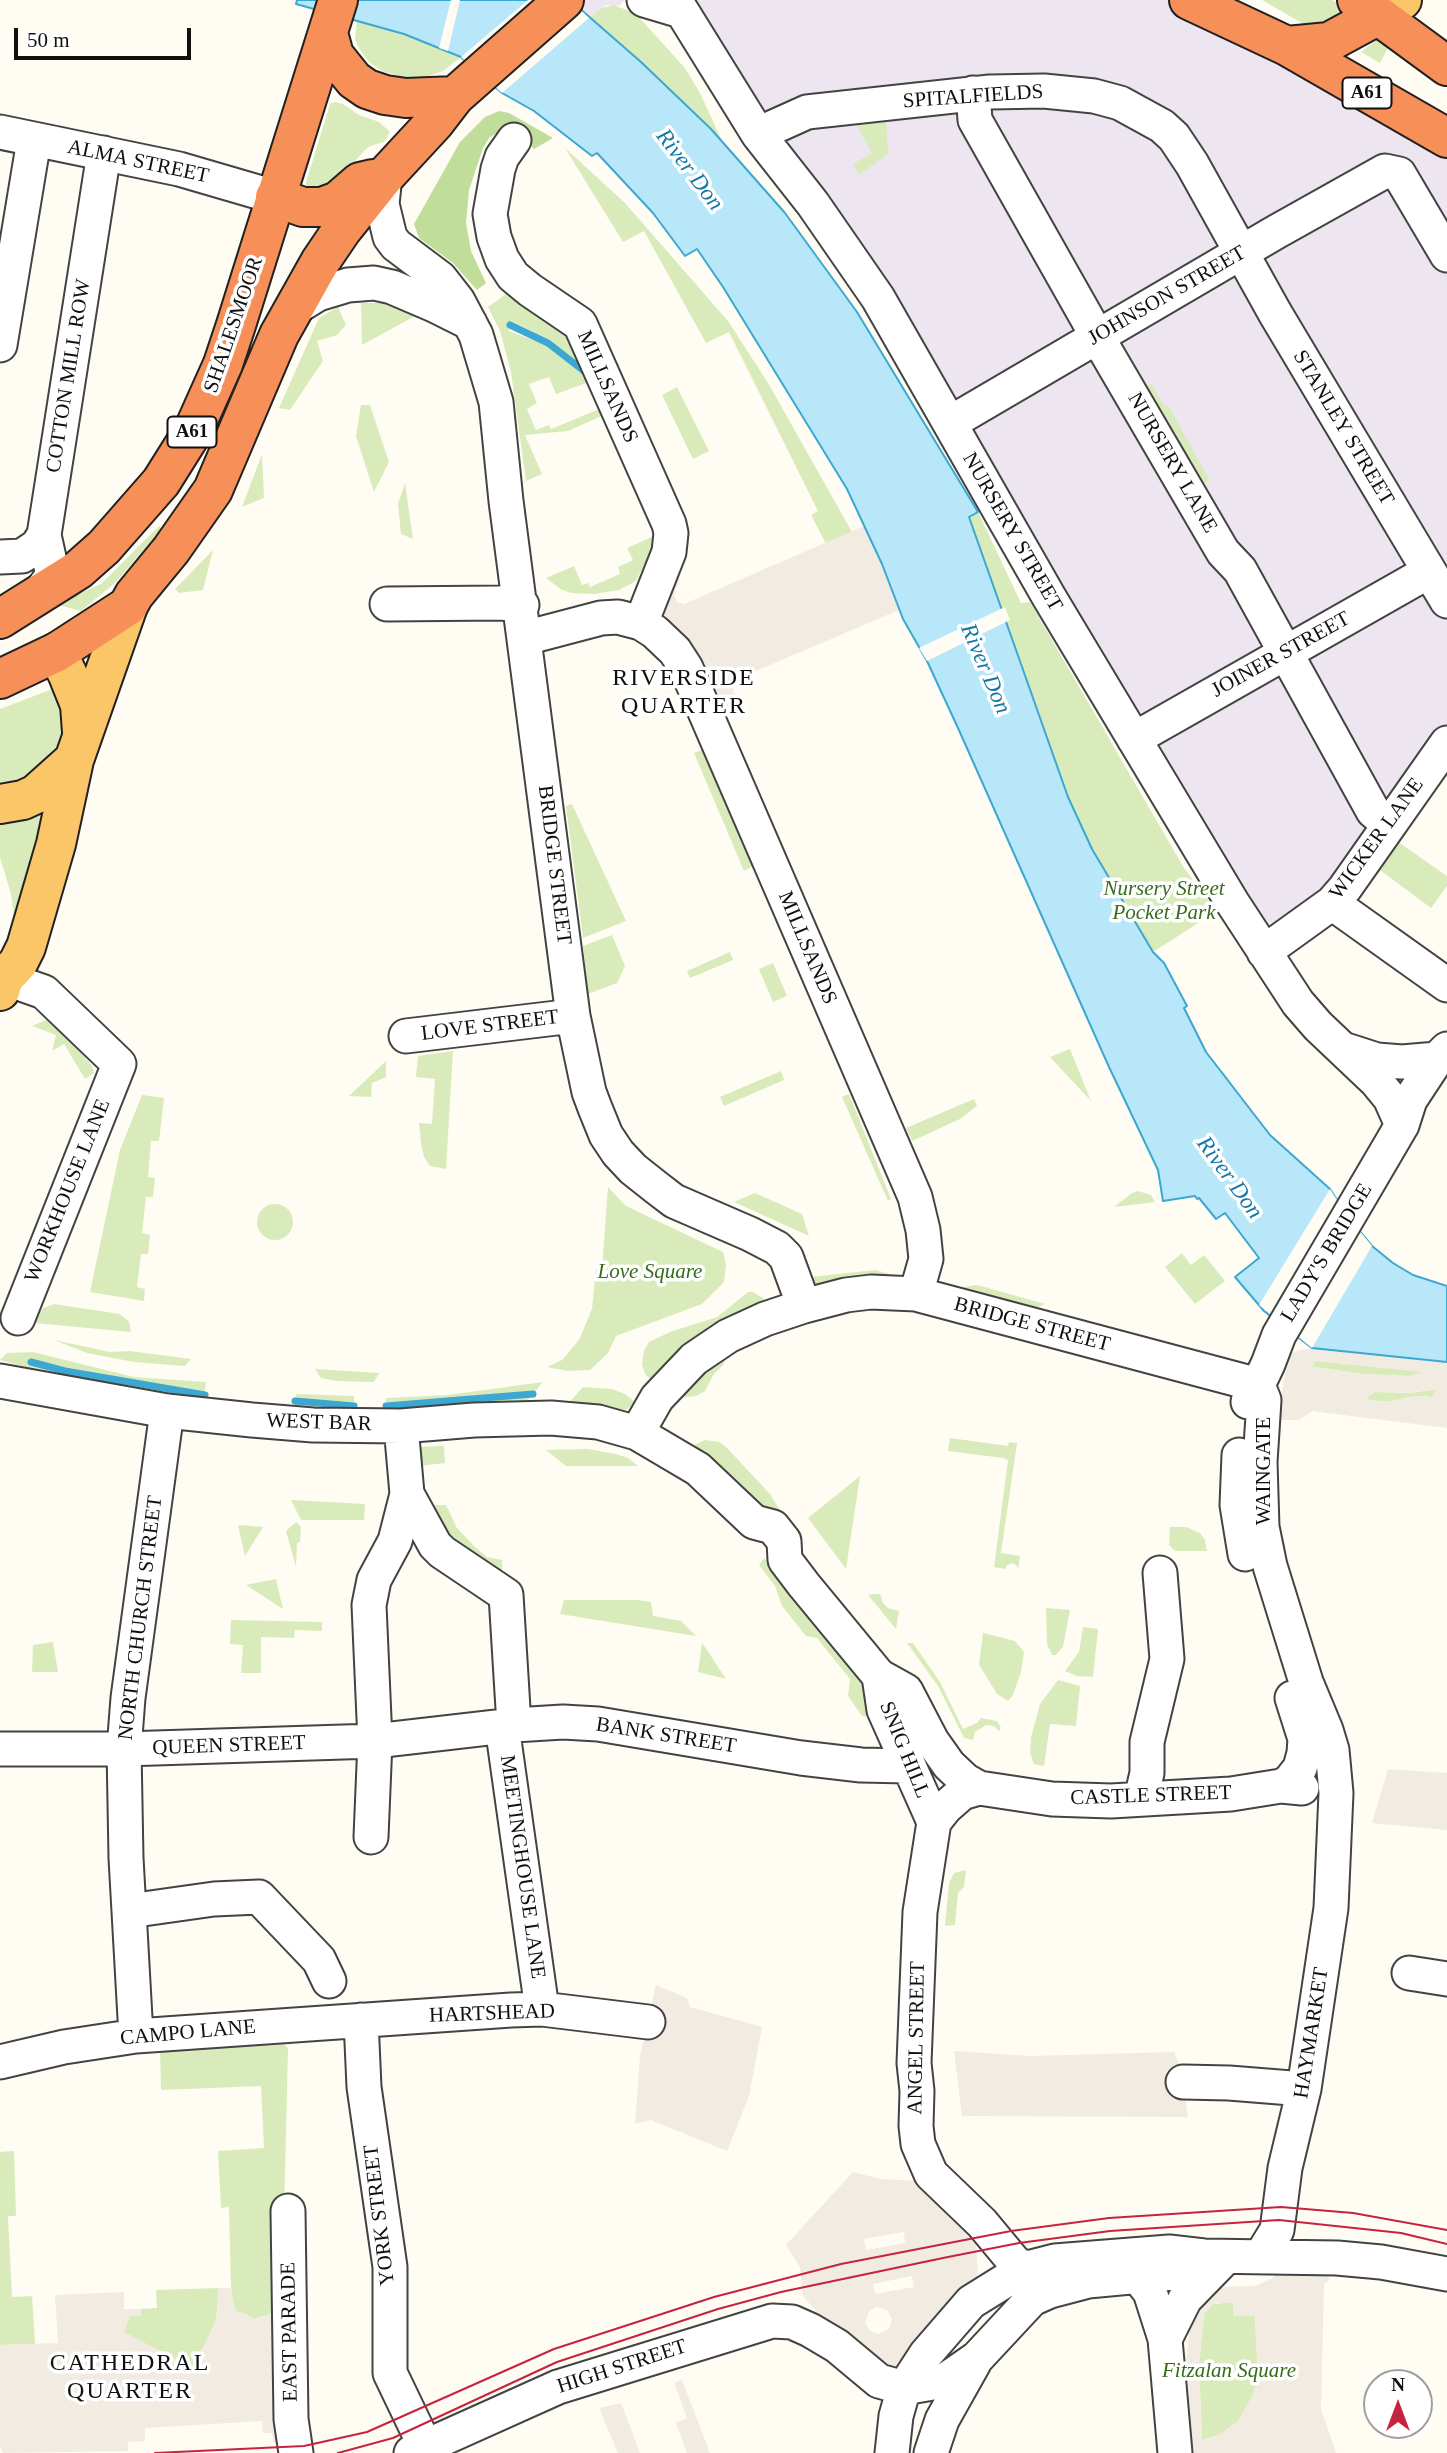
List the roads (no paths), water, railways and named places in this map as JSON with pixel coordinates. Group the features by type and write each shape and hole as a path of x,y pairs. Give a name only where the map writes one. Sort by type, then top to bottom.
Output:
{"highway":[{"name":"A61","path":"0,679 57,652 128,606 213,490 279,335 320,262 341,231 458,93 565,0"},
{"name":"A61","path":"1189,0 1223,9 1447,138"},
{"path":"1287,46 1329,42 1379,5 1447,66"},
{"name":"A61","path":"333,16 334,55 354,80 366,89 406,99 458,93"},
{"name":"A61","path":"275,197 333,16"},
{"path":"275,197 303,207 322,207 338,201 360,182 389,172"},
{"name":"SHALESMOOR","path":"0,619 78,570 104,547 161,482 202,412 223,364 275,197"},
{"path":"0,633 37,639 57,652"}],"main road":[{"path":"1,978 18,963 26,947 56,844 78,748 128,606"},
{"path":"0,804 23,800 36,794 78,748 80,705 57,652"}],"street":[{"name":"NURSERY STREET","path":"643,0 680,4 758,134 813,204 857,267 1184,824 1264,952 1298,1003 1390,1098 1402,1125"},
{"name":"SPITALFIELDS","path":"758,134 807,112 973,93 1044,91 1086,94 1120,103 1149,118 1174,137 1243,253"},
{"name":"NURSERY LANE","path":"973,93 975,120 1098,337 1223,552 1240,570 1373,811 1388,824"},
{"name":"ALMA STREET","path":"0,132 201,175 275,197"},
{"path":"0,345 34,140"},
{"name":"MILLSANDS","path":"514,140 502,157 498,169 491,214 494,237 502,259 513,276 579,324 669,524 671,546 641,623"},
{"name":"COTTON MILL ROW","path":"38,595 50,579 52,571 44,536 104,153"},
{"name":"JOHNSON STREET","path":"950,423 1385,171 1399,174 1447,255"},
{"name":"BRIDGE STREET","path":"389,172 382,204 390,237 396,245 440,278 464,312 482,352 496,402 506,500 573,1016 589,1092 606,1135 633,1169 674,1200 777,1248 786,1257 804,1306"},
{"name":"STANLEY STREET","path":"1243,253 1275,313 1447,600"},
{"path":"292,310 318,294 348,285 374,284 392,287 434,305 464,312"},
{"path":"0,558 22,556 37,546 44,536"},
{"name":"JOINER STREET","path":"1134,739 1428,572"},
{"name":"MILLSANDS","path":"387,604 521,603 601,618"},
{"name":"MILLSANDS","path":"525,638 601,618 618,617 641,623 661,636 675,651 697,691 911,1187 926,1259 916,1294"},
{"name":"WICKER LANE","path":"1264,952 1332,903 1447,743"},
{"path":"1332,903 1447,985"},
{"name":"WORKHOUSE LANE","path":"1,978 44,992 119,1064 18,1318"},
{"name":"LOVE STREET","path":"406,1036 573,1016"},
{"name":"NURSERY STREET","path":"1346,1050 1377,1060 1444,1064"},
{"name":"LADY'S BRIDGE","path":"1258,1385 1279,1335 1402,1125 1410,1100 1444,1064"},
{"name":"BRIDGE STREET","path":"637,1433 657,1398 694,1359 728,1336 765,1318 804,1306 846,1295 871,1292 916,1294 1258,1385"},
{"name":"WEST BAR","path":"1,1379 167,1411 313,1425 401,1426 474,1420 551,1418 598,1422 637,1433"},
{"name":"WAINGATE","path":"1281,1786 1289,1782 1300,1768 1305,1740 1243,1547 1237,1505 1238,1460 1246,1412 1250,1393 1258,1385 1264,1400 1260,1462 1262,1527 1270,1566 1302,1668 1332,1750 1335,1804"},
{"name":"NORTH CHURCH STREET","path":"136,2036 124,1749 128,1698 167,1411"},
{"path":"370,1837 375,1741 369,1605 379,1567 395,1541 407,1494 401,1426"},
{"name":"SNIG HILL","path":"637,1433 698,1469 754,1522 773,1527 784,1541 785,1560 879,1676 906,1691 932,1741 949,1765 965,1780 979,1788"},
{"name":"MEETINGHOUSE LANE","path":"407,1494 422,1525 442,1552 506,1595 508,1725 542,2009"},
{"path":"1141,1799 1147,1773 1147,1742 1167,1659 1160,1573"},
{"name":"SNIG HILL","path":"879,1676 884,1710 934,1822"},
{"path":"907,1766 918,1742 921,1719"},
{"name":"BANK STREET","path":"375,1741 508,1725 563,1722 598,1724 801,1758 861,1765 907,1766"},
{"name":"QUEEN STREET","path":"0,1749 124,1749 375,1741"},
{"name":"CASTLE STREET","path":"979,1788 1074,1800 1111,1801 1231,1794 1281,1786 1312,1791 1335,1804"},
{"path":"934,1822 946,1807 962,1794 979,1788"},
{"name":"HAYMARKET","path":"1261,2256 1277,2231 1285,2168 1304,2089 1331,1908 1335,1804"},
{"name":"ANGEL STREET","path":"934,1822 920,1912 914,2038 917,2091 915,2126 920,2151 931,2174 982,2223 1016,2264 1024,2269"},
{"path":"129,1911 214,1899 259,1897 319,1960 346,2008"},
{"path":"1409,1973 1447,1979"},
{"name":"HARTSHEAD","path":"346,2008 542,2009 648,2022"},
{"name":"CAMPO LANE","path":"0,2062 64,2047 346,2008"},
{"name":"YORK STREET","path":"346,2008 364,2087 390,2267 390,2373 418,2449"},
{"path":"1183,2082 1304,2089"},
{"name":"EAST PARADE","path":"288,2211 291,2419 296,2453"},
{"path":"971,2302 986,2261 985,2229"},
{"path":"892,2453 896,2416 904,2388 926,2354 971,2302 1024,2269 1077,2258 1169,2252 1216,2257 1337,2258 1381,2262 1447,2274"},
{"path":"1024,2269 1055,2279 1088,2281 1139,2278 1174,2273 1216,2257"},
{"path":"1165,2339 1185,2299 1216,2257"},
{"path":"1139,2278 1150,2292 1165,2339 1175,2453"},
{"path":"904,2388 944,2381 977,2358 1032,2299 1088,2281"},
{"name":"HIGH STREET","path":"418,2449 558,2387 772,2321 792,2322 837,2346 879,2381 904,2388"},
{"path":"931,2453 942,2420 977,2358"}],"water":[{"name":"River Don","path":"297,0 570,0 641,62 711,129 785,213 857,312 978,512 969,517 1068,797 1092,849 1153,952 1164,963 1187,1006 1184,1008 1206,1052 1270,1135 1330,1189 1348,1217 1372,1246 1413,1275 1447,1286 1447,1362 1312,1348 1264,1311 1235,1277 1259,1258 1225,1213 1216,1219 1195,1196 1163,1201 1158,1170 927,661 903,619 882,564 847,489 697,249 685,256 653,213 597,153 592,156 534,111 502,93 461,57 404,34 296,4"}],"waterway":[{"path":"510,325 548,343 584,371"},
{"path":"31,1362 65,1371 205,1395"},
{"path":"386,1406 533,1394"},
{"path":"295,1401 354,1406"}],"tram line":[{"path":"155,2453 304,2446 367,2432 554,2349 714,2297 841,2264 1011,2231 1109,2218 1281,2207 1353,2213 1447,2230"},
{"path":"338,2453 393,2438 557,2362 718,2309 781,2292 1019,2243 1110,2231 1279,2220 1401,2233 1447,2244"}],"district":[{"name":"RIVERSIDE QUARTER","path":"684,693"},
{"name":"CATHEDRAL QUARTER","path":"130,2378"}],"park label":[{"name":"Nursery Street Pocket Park","path":"1164,901"},
{"name":"Love Square","path":"650,1272"},
{"name":"Fitzalan Square","path":"1229,2371"}]}
